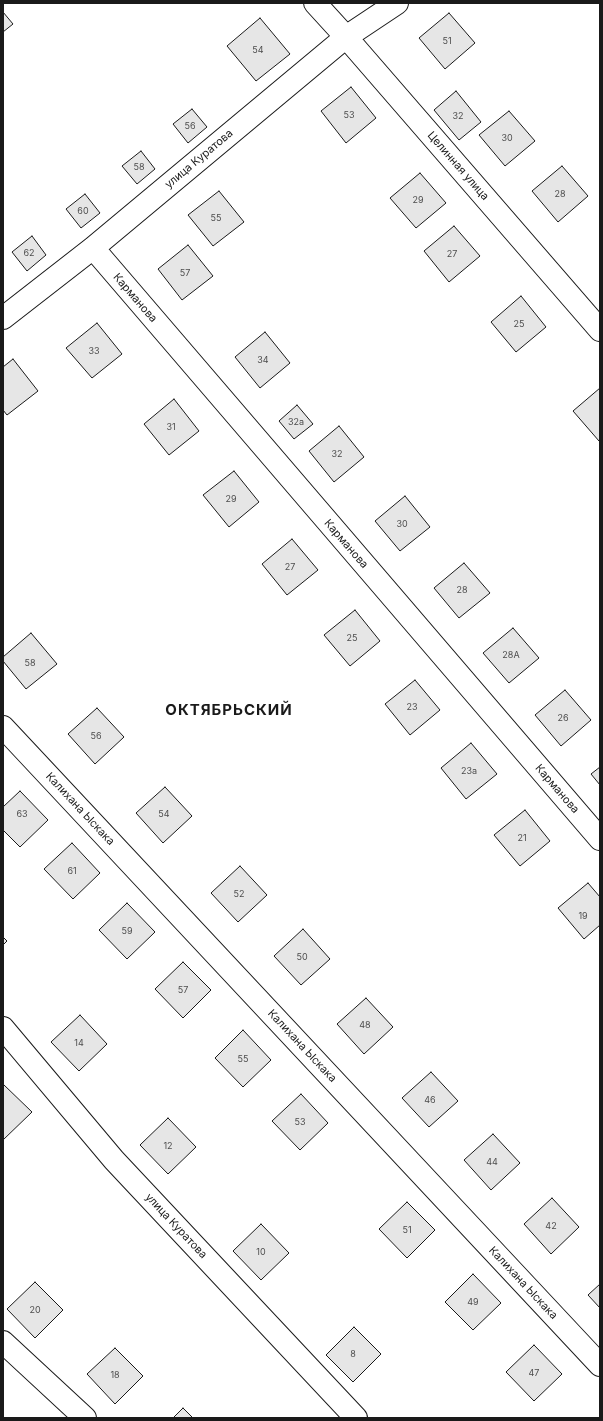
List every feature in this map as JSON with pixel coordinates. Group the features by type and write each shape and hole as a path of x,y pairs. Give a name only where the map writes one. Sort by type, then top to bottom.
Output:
{"street":[{"name":"Целинная улица","path":"315,3 600,330"},
{"name":"улица Куратова","path":"3,318 93,248 346,37 397,3"},
{"name":"Карманова","path":"93,248 600,839"},
{"name":"Калихана Ыскака","path":"3,727 600,1366"},
{"name":"улица Куратова","path":"3,1028 114,1160 356,1418"},
{"path":"3,1342 85,1418"}],"building":[{"path":"3,12 13,24 3,32"},
{"path":"449,13 475,43 445,69 419,38"},
{"path":"260,18 290,54 256,81 227,46"},
{"path":"351,87 376,118 346,143 321,111"},
{"path":"456,91 481,122 459,140 434,110"},
{"path":"192,109 207,127 188,143 173,124"},
{"path":"509,111 535,141 505,166 479,135"},
{"path":"141,151 155,169 137,184 122,166"},
{"path":"562,166 588,196 558,222 532,191"},
{"path":"420,173 446,203 416,228 390,198"},
{"path":"219,191 244,222 213,246 188,215"},
{"path":"85,194 100,213 81,228 66,209"},
{"path":"454,226 480,256 449,282 424,251"},
{"path":"32,236 46,255 27,271 12,252"},
{"path":"188,245 213,276 182,300 158,269"},
{"path":"521,296 546,327 516,352 491,322"},
{"path":"97,323 122,354 92,378 66,348"},
{"path":"265,332 290,363 260,388 235,357"},
{"path":"13,359 38,391 7,415 3,410 3,367"},
{"path":"600,388 600,440 599,441 573,411"},
{"path":"174,399 199,431 169,455 144,424"},
{"path":"297,405 313,424 294,439 279,421"},
{"path":"339,426 364,457 334,482 309,451"},
{"path":"234,471 259,502 229,527 203,495"},
{"path":"405,496 430,527 400,551 375,521"},
{"path":"292,539 318,570 287,595 262,564"},
{"path":"464,563 490,593 459,618 434,588"},
{"path":"355,610 380,641 350,666 324,635"},
{"path":"513,628 539,658 509,683 483,653"},
{"path":"31,633 57,664 26,689 3,661 3,657"},
{"path":"415,680 440,710 410,735 385,704"},
{"path":"565,690 591,720 561,746 535,715"},
{"path":"97,708 124,737 95,764 68,734"},
{"path":"471,743 497,774 466,799 441,768"},
{"path":"600,767 600,785 591,774"},
{"path":"165,787 192,816 163,843 136,813"},
{"path":"20,791 48,820 20,847 3,830 3,807"},
{"path":"525,810 550,841 520,866 494,835"},
{"path":"72,843 100,873 73,899 44,869"},
{"path":"240,866 267,895 238,922 211,893"},
{"path":"588,883 600,897 600,925 584,939 558,908"},
{"path":"127,903 155,932 127,959 99,930"},
{"path":"303,929 330,959 301,985 274,956"},
{"path":"3,937 7,941 3,945"},
{"path":"183,962 211,990 183,1018 155,989"},
{"path":"366,998 393,1027 364,1054 337,1024"},
{"path":"80,1015 107,1044 79,1071 51,1042"},
{"path":"243,1030 271,1060 243,1087 215,1058"},
{"path":"431,1072 458,1101 429,1127 402,1098"},
{"path":"3,1084 32,1112 3,1140"},
{"path":"301,1094 328,1123 300,1150 272,1121"},
{"path":"168,1118 196,1147 168,1174 140,1145"},
{"path":"493,1134 520,1163 491,1190 464,1160"},
{"path":"552,1198 579,1227 551,1254 524,1224"},
{"path":"407,1202 435,1230 407,1258 379,1229"},
{"path":"261,1224 289,1253 261,1280 233,1251"},
{"path":"473,1274 501,1303 473,1330 445,1302"},
{"path":"35,1282 63,1310 35,1338 7,1309"},
{"path":"600,1284 600,1308 588,1295"},
{"path":"354,1327 381,1354 353,1382 326,1355"},
{"path":"534,1345 562,1374 534,1401 506,1372"},
{"path":"115,1348 143,1376 115,1404 87,1374"},
{"path":"183,1408 193,1418 173,1418"}],"district":[{"name":"ОКТЯБРЬСКИЙ","path":"229,710"}]}
